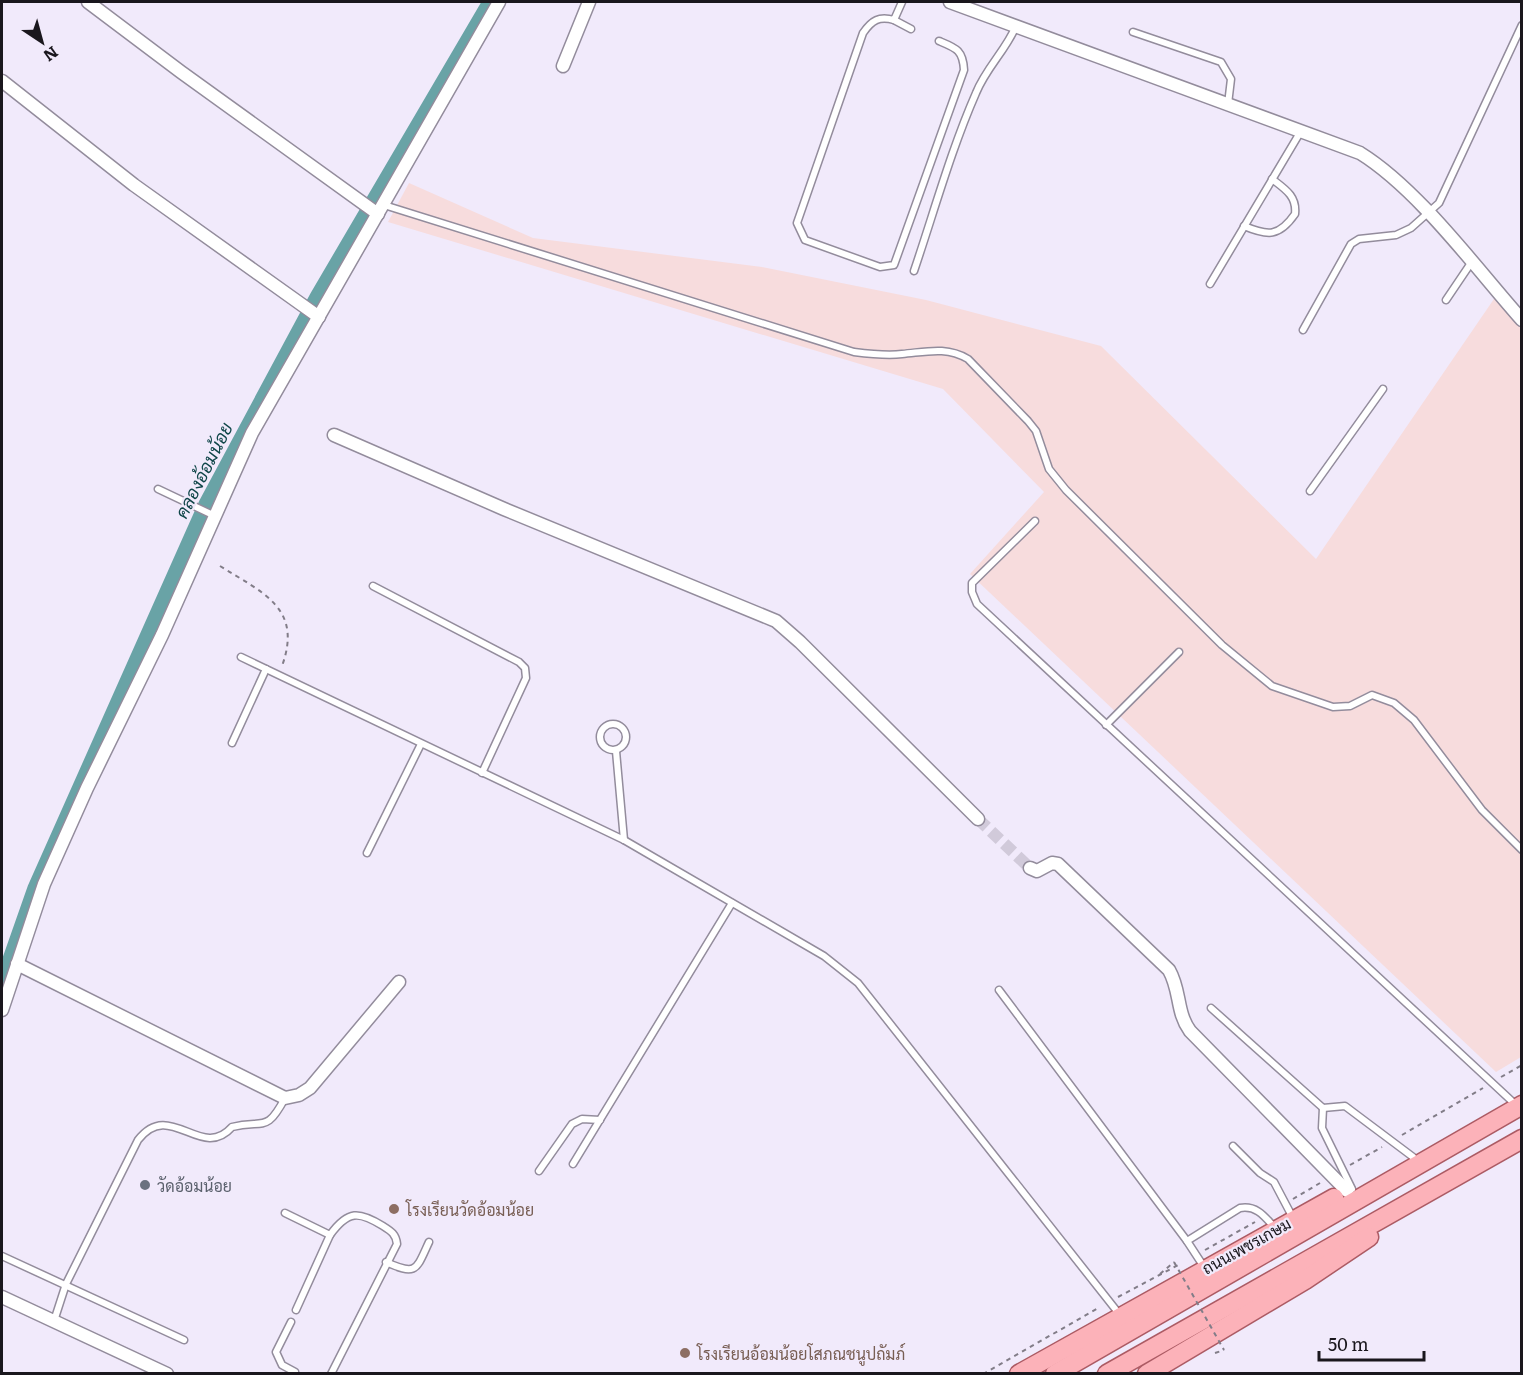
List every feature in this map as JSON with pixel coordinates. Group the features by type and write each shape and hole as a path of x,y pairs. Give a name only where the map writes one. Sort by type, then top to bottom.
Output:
{"main road":[{"name":"ถนนเพชรเกษม","path":"1055,1374 1520,1106"},
{"name":"ถนนเพชรเกษม","path":"1019,1374 1115,1309 1290,1211 1349,1190 1413,1157 1479,1129"},
{"path":"1107,1374 1521,1139"},
{"path":"1152,1373 1305,1280 1454,1177"}],"street":[{"path":"88,2 181,72 375,209"},
{"path":"2,1010 31,915 44,884 87,788 162,635 211,515 312,312 499,2"},
{"path":"562,66 589,2"},
{"path":"950,2 1360,153 1382,166 1428,214 1521,320"},
{"path":"2,81 134,185 312,312"},
{"path":"334,435 514,513 776,621 800,642 978,819"},
{"path":"1030,868 1037,871 1052,863 1058,864 1169,970 1176,982 1181,1020 1337,1173 1349,1190"},
{"path":"17,964 285,1098 298,1095 310,1088 399,982"},
{"path":"2,1297 163,1373"}],"lane":[{"path":"894,20 902,2"},
{"path":"911,29 894,20 881,17 874,20 863,33 797,223 805,240 880,267 894,266 964,70 962,54 958,48 939,41"},
{"path":"914,272 975,96 989,65 1010,40 1016,25"},
{"path":"1303,330 1351,244 1371,236 1396,235 1411,228 1439,203 1521,25"},
{"path":"1133,32 1221,62 1231,79 1228,104"},
{"path":"1210,284 1301,131"},
{"path":"1244,226 1266,235 1277,232 1295,214 1296,205 1291,194 1272,179"},
{"path":"375,209 854,352 882,355 943,350 962,356 1036,431 1049,470 1065,490 1222,645 1272,686 1333,707 1350,706 1372,695 1394,703 1414,720 1482,810 1521,850"},
{"path":"1446,300 1471,263"},
{"path":"1310,491 1383,388"},
{"path":"158,489 211,515"},
{"path":"1035,521 972,584 972,592 977,604 1520,1106"},
{"path":"373,586 519,662 525,668 526,678 482,773"},
{"path":"1106,725 1179,652"},
{"path":"241,657 624,840 824,956 858,983 1115,1309"},
{"path":"232,743 267,669"},
{"path":"610,724 620,726 626,734 624,745 616,751 605,749 599,741 601,730 610,724"},
{"path":"367,853 421,744"},
{"path":"616,751 624,840"},
{"path":"573,1164 732,903"},
{"path":"999,990 1201,1261"},
{"path":"1211,1008 1323,1108 1345,1106 1413,1157"},
{"path":"54,1321 66,1284 138,1140 146,1130 161,1125 173,1126 207,1139 217,1139 225,1136 232,1127 266,1124 275,1117 285,1098"},
{"path":"1323,1108 1322,1128 1337,1173"},
{"path":"539,1172 572,1124 582,1119 600,1120"},
{"path":"1233,1146 1260,1173 1274,1182 1290,1211"},
{"path":"1187,1241 1240,1208 1250,1206 1270,1222"},
{"path":"285,1213 330,1235"},
{"path":"296,1310 330,1235 346,1219 355,1214 364,1214 396,1236 398,1244 331,1374"},
{"path":"387,1262 412,1271 419,1264 429,1242"},
{"path":"2,1256 184,1340"},
{"path":"291,1322 276,1352 282,1365 296,1373"}],"path":[{"path":"220,566 272,599 286,619 290,636 279,676"},
{"path":"1290,1211 1337,1173 1521,1065"},
{"path":"1154,1278 1201,1261 1270,1222"},
{"path":"983,1374 1115,1309 1174,1262 1224,1350"}],"shaded area":[{"path":"409,183 533,238 762,267 926,300 1101,346 1316,559 1496,296 1522,325 1521,1057 1496,1072 970,574 1044,492 943,389 388,222"}],"waterway":[{"name":"คลองอ้อมน้อย","path":"2,982 35,888 206,504 317,297 490,2"}],"tunnel":[{"path":"978,819 1030,868"}],"place":[{"name":"วัดอ้อมน้อย","path":"145,1185"},
{"name":"โรงเรียนวัดอ้อมน้อย","path":"394,1209"},
{"name":"โรงเรียนอ้อมน้อยโสภณชนูปถัมภ์","path":"685,1353"}]}
